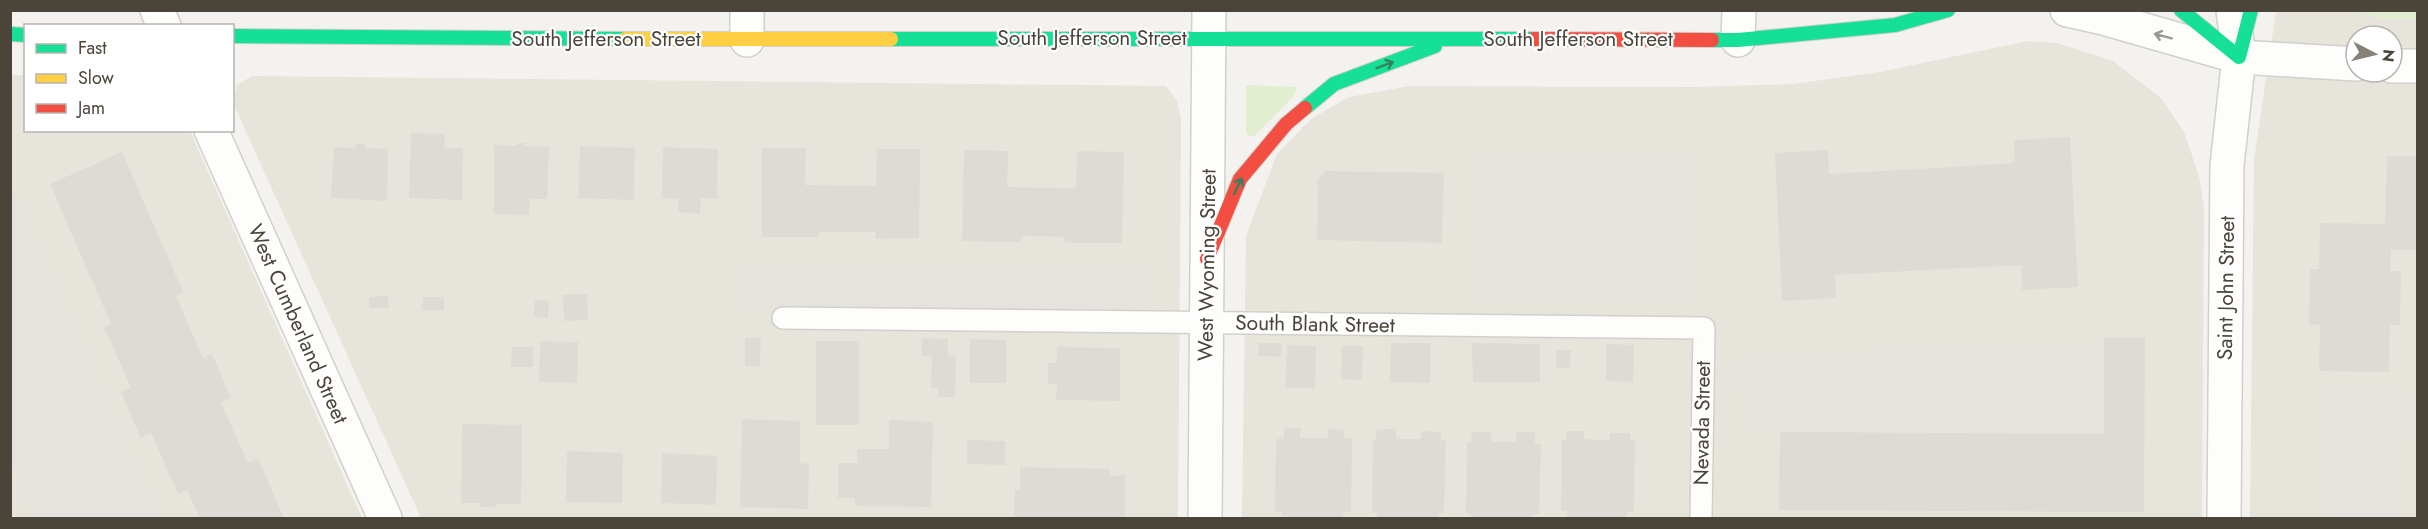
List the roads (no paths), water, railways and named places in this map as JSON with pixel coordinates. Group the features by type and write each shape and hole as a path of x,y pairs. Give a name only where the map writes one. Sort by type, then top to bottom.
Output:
{"main road":[{"name":"South Jefferson Street","path":"234,36 747,25 1209,24 1454,39 1738,25 1894,25 1948,10"},
{"path":"2181,10 2239,57 2251,10"},
{"path":"1207,259 1240,179 1286,124 1334,84 1454,39"}],"street":[{"path":"157,10 163,24"},
{"path":"2067,10 2239,57 2344,63"},
{"name":"Saint John Street","path":"2224,519 2227,165 2239,57 2233,10"},
{"name":"West Wyoming Street","path":"1205,519 1209,24"},
{"name":"West Cumberland Street","path":"212,132 385,519"}],"lane":[{"name":"South Blank Street","path":"783,318 1704,328"},
{"name":"Nevada Street","path":"1701,519 1704,328"}]}
